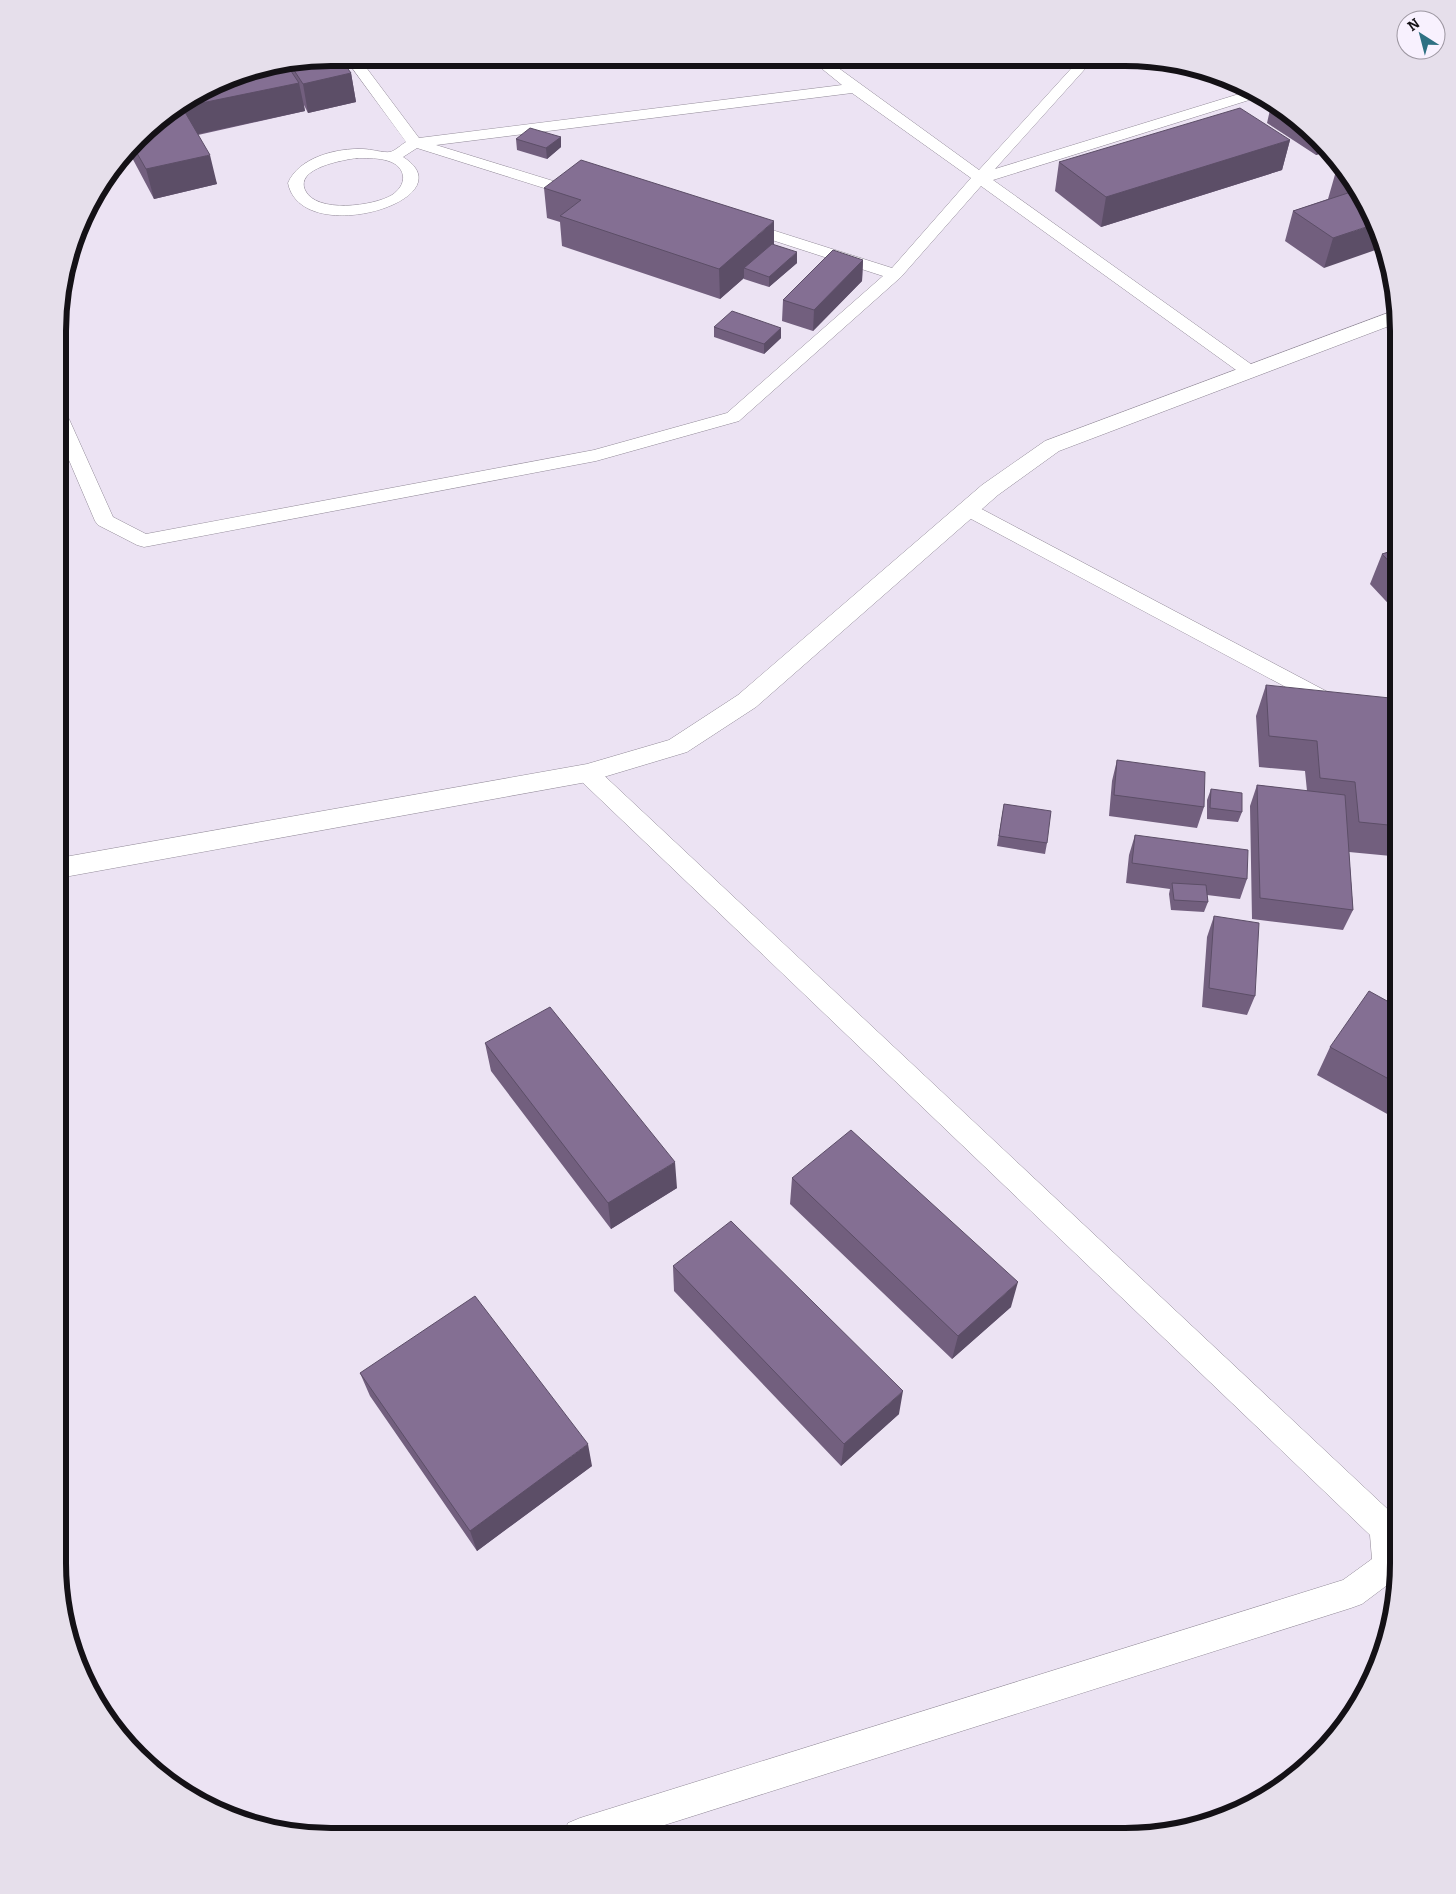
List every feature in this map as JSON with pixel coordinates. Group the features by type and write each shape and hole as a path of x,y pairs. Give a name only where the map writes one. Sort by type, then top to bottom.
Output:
{"street":[{"path":"66,867 587,773 678,746 747,700 967,509 990,490 1052,446 1389,319"}],"lane":[{"path":"358,66 415,143 563,189 586,182 595,184"},
{"path":"826,66 1250,371"},
{"path":"66,433 105,521 144,541 596,455 733,416 895,274 1019,132 1080,66"},
{"path":"392,157 404,163 411,171 411,180 407,190 397,198 382,205 364,209 328,209 313,204 301,197 296,188 298,178 307,168 338,155 357,152 376,153 392,157 415,143 855,88"},
{"path":"980,178 1246,96"},
{"path":"733,222 895,274"},
{"path":"967,509 1348,712"},
{"path":"587,773 1385,1528 1388,1566 1350,1593 602,1828"}],"building":[{"path":"346,66 351,73 303,84 293,69"},
{"path":"290,70 299,83 195,104 230,86 279,71"},
{"path":"1240,108 1290,140 1106,197 1059,162"},
{"path":"184,111 210,155 146,169 136,152 156,132"},
{"path":"530,128 561,137 546,148 516,139"},
{"path":"581,160 774,221 719,269 560,216 581,200 544,188"},
{"path":"1350,192 1368,226 1333,238 1293,211"},
{"path":"772,244 797,252 769,277 744,268"},
{"path":"833,250 863,260 814,310 783,300"},
{"path":"732,311 781,328 764,344 714,327"},
{"path":"1390,552 1390,562 1382,554"},
{"path":"1266,685 1390,698 1390,825 1359,822 1355,782 1320,778 1317,741 1269,736"},
{"path":"1117,760 1205,772 1204,807 1114,795"},
{"path":"1257,785 1345,795 1353,910 1260,898"},
{"path":"1211,789 1242,793 1242,812 1210,808"},
{"path":"1004,804 1051,811 1047,843 999,836"},
{"path":"1135,835 1248,850 1247,879 1132,863"},
{"path":"1172,883 1206,885 1208,902 1174,900"},
{"path":"1214,916 1259,923 1255,996 1209,988"},
{"path":"1369,991 1390,1003 1390,1080 1330,1047"},
{"path":"550,1007 675,1162 608,1203 485,1043"},
{"path":"851,1130 1018,1282 958,1336 792,1178"},
{"path":"731,1221 903,1391 844,1444 673,1266"},
{"path":"475,1296 588,1444 470,1531 360,1373"}]}
